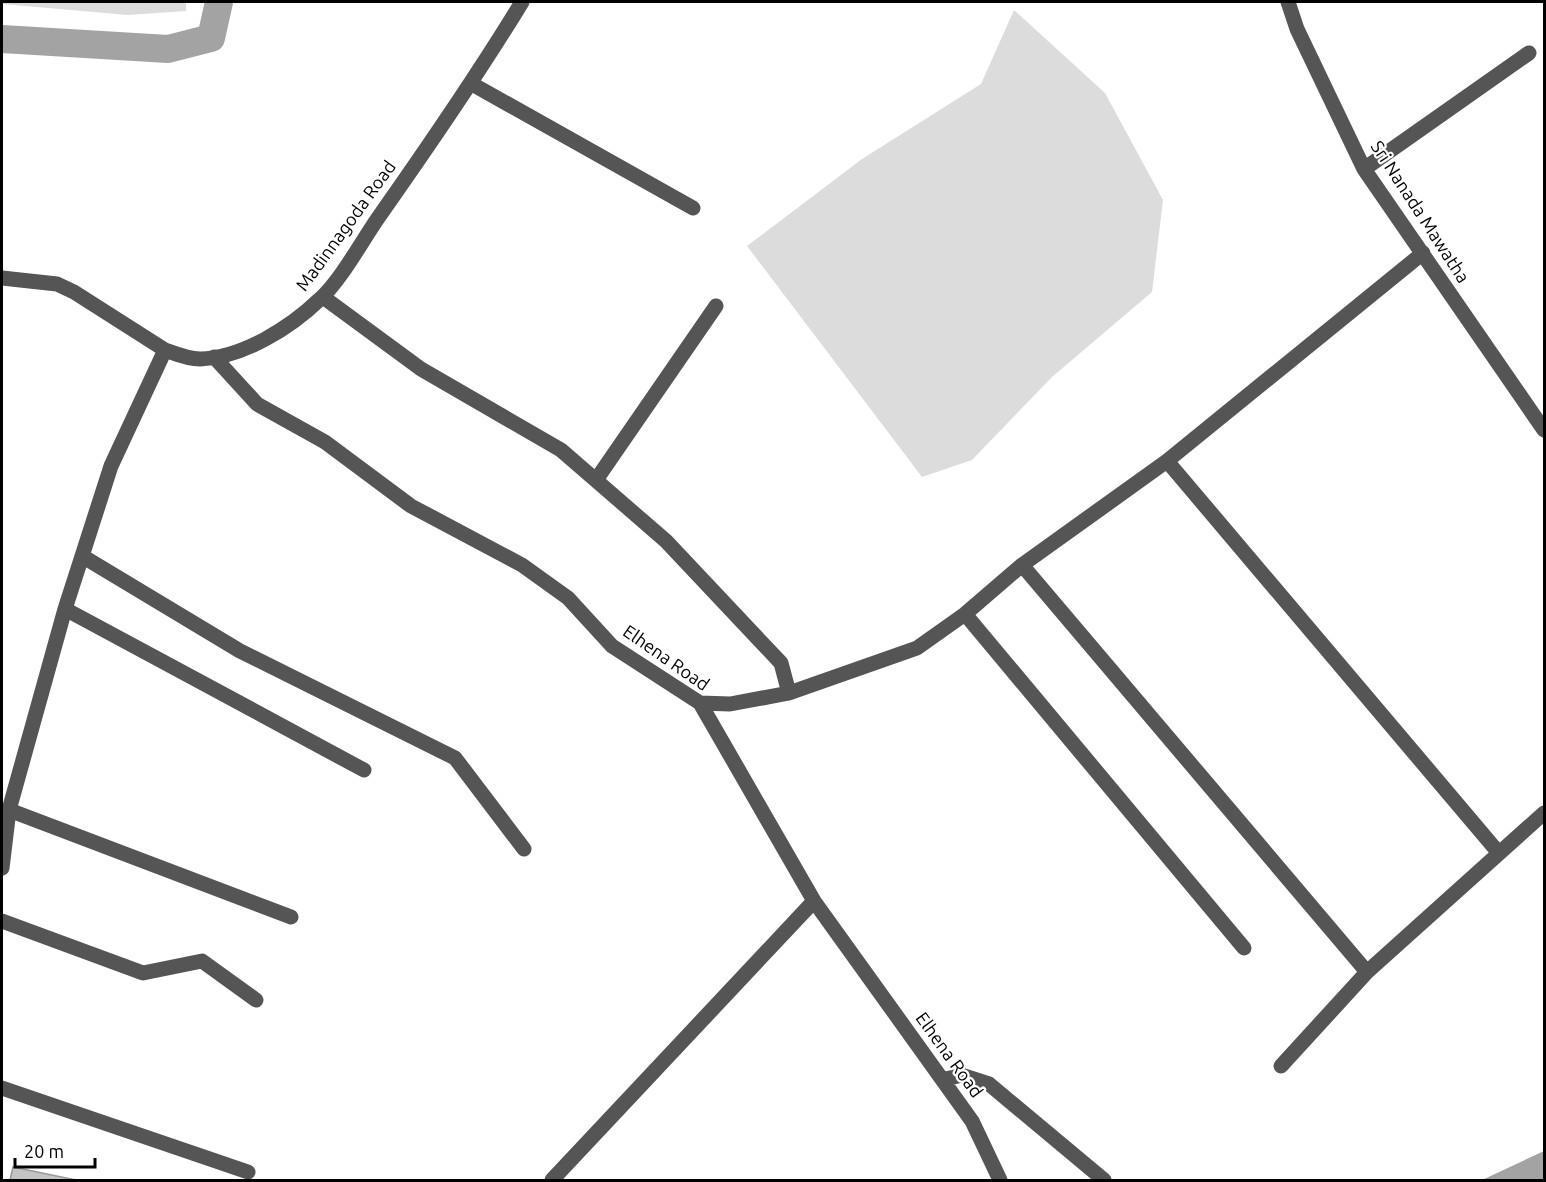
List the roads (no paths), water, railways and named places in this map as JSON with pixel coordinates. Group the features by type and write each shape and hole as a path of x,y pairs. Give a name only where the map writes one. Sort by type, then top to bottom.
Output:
{"street":[{"name":"Madinnagoda Road","path":"2,278 57,284 74,292 165,350 198,359 242,349 284,327 323,297 472,84 522,2"},
{"name":"Sri Nanada Mawatha","path":"1288,2 1297,29 1364,169 1545,430"},
{"path":"1364,169 1529,53"},
{"path":"472,84 693,208"},
{"path":"700,703 730,704 789,693 917,648 964,614 1022,566 1167,460 1423,253"},
{"path":"323,297 421,369 561,450 666,541 781,663 789,693"},
{"path":"596,480 716,306"},
{"path":"2,868 9,810 65,609 111,466 165,350"},
{"name":"Elhena Road","path":"214,357 257,404 325,442 411,506 522,566 568,598 612,646 700,703 814,902 972,1120 1000,1180"},
{"path":"1167,460 1498,852"},
{"path":"82,556 240,651 455,758 524,849"},
{"path":"1022,566 1367,972"},
{"path":"65,609 364,770"},
{"path":"964,614 1244,948"},
{"path":"9,810 291,917"},
{"path":"1281,1066 1367,972 1498,852 1545,813"},
{"path":"552,1180 814,902"},
{"path":"2,921 143,973 201,962 256,1000"},
{"path":"943,1080 961,1075 988,1084 1104,1180"},
{"path":"2,1088 248,1172"}],"waterway":[{"path":"2,39 168,49 211,38 219,2"}]}
